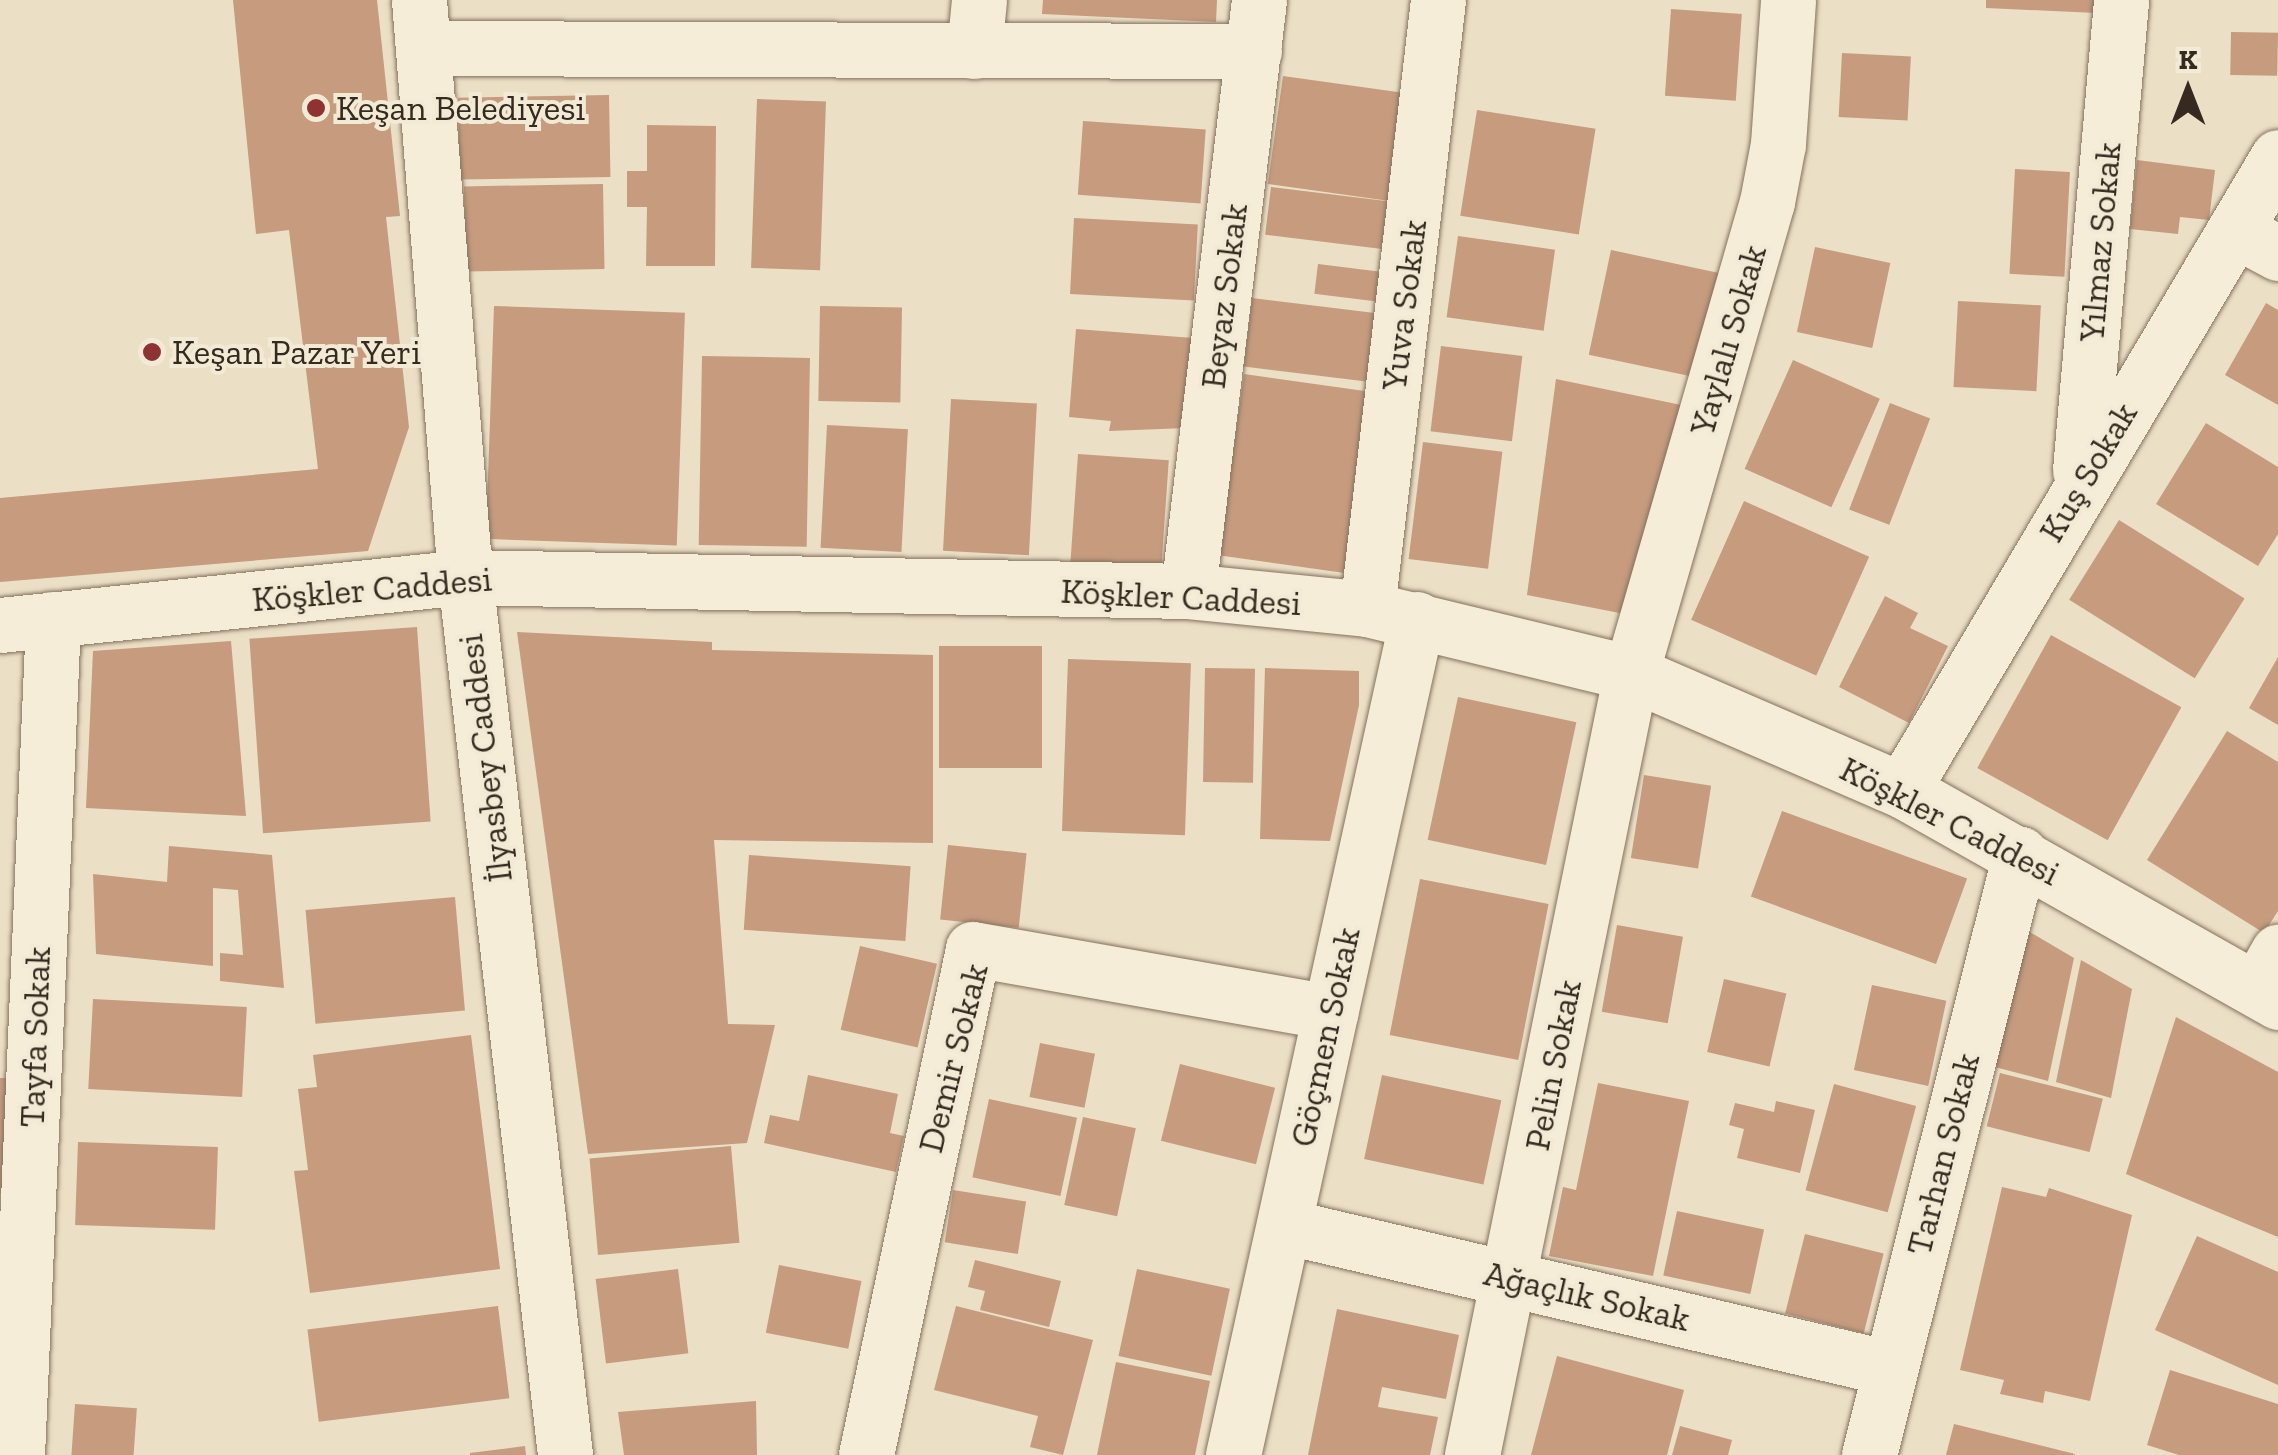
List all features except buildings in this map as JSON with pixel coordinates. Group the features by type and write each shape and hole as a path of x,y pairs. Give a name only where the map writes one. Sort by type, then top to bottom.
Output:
{"street":[{"name":"Yuva Sokak","path":"1392,614 1438,0"},
{"name":"Yaylalı Sokak","path":"1631,673 1767,202 1788,0"},
{"name":"Yılmaz Sokak","path":"2079,483 2121,0"},
{"path":"422,24 1256,26"},
{"name":"İlyasbey Caddesi","path":"422,24 464,577 565,1455"},
{"name":"Beyaz Sokak","path":"1188,592 1256,26"},
{"name":"Kuş Sokak","path":"1902,790 2079,483 2256,242 2278,156"},
{"name":"Köşkler Caddesi","path":"26,622 464,577 1188,592 1392,614 1631,673 1902,790 2271,981"},
{"name":"Göçmen Sokak","path":"1233,1455 1330,1012 1392,614"},
{"name":"Tayfa Sokak","path":"17,1455 17,1054 26,622"},
{"name":"Pelin Sokak","path":"1472,1455 1631,673"},
{"name":"Tarhan Sokak","path":"1870,1455 2020,854"},
{"name":"Demir Sokak","path":"866,1455 972,949 1330,1012"},
{"name":"Ağaçlık Sokak","path":"1284,1226 1889,1368"}],"place":[{"name":"Keşan Belediyesi","path":"316,108"},
{"name":"Keşan Pazar Yeri","path":"152,352"}]}
